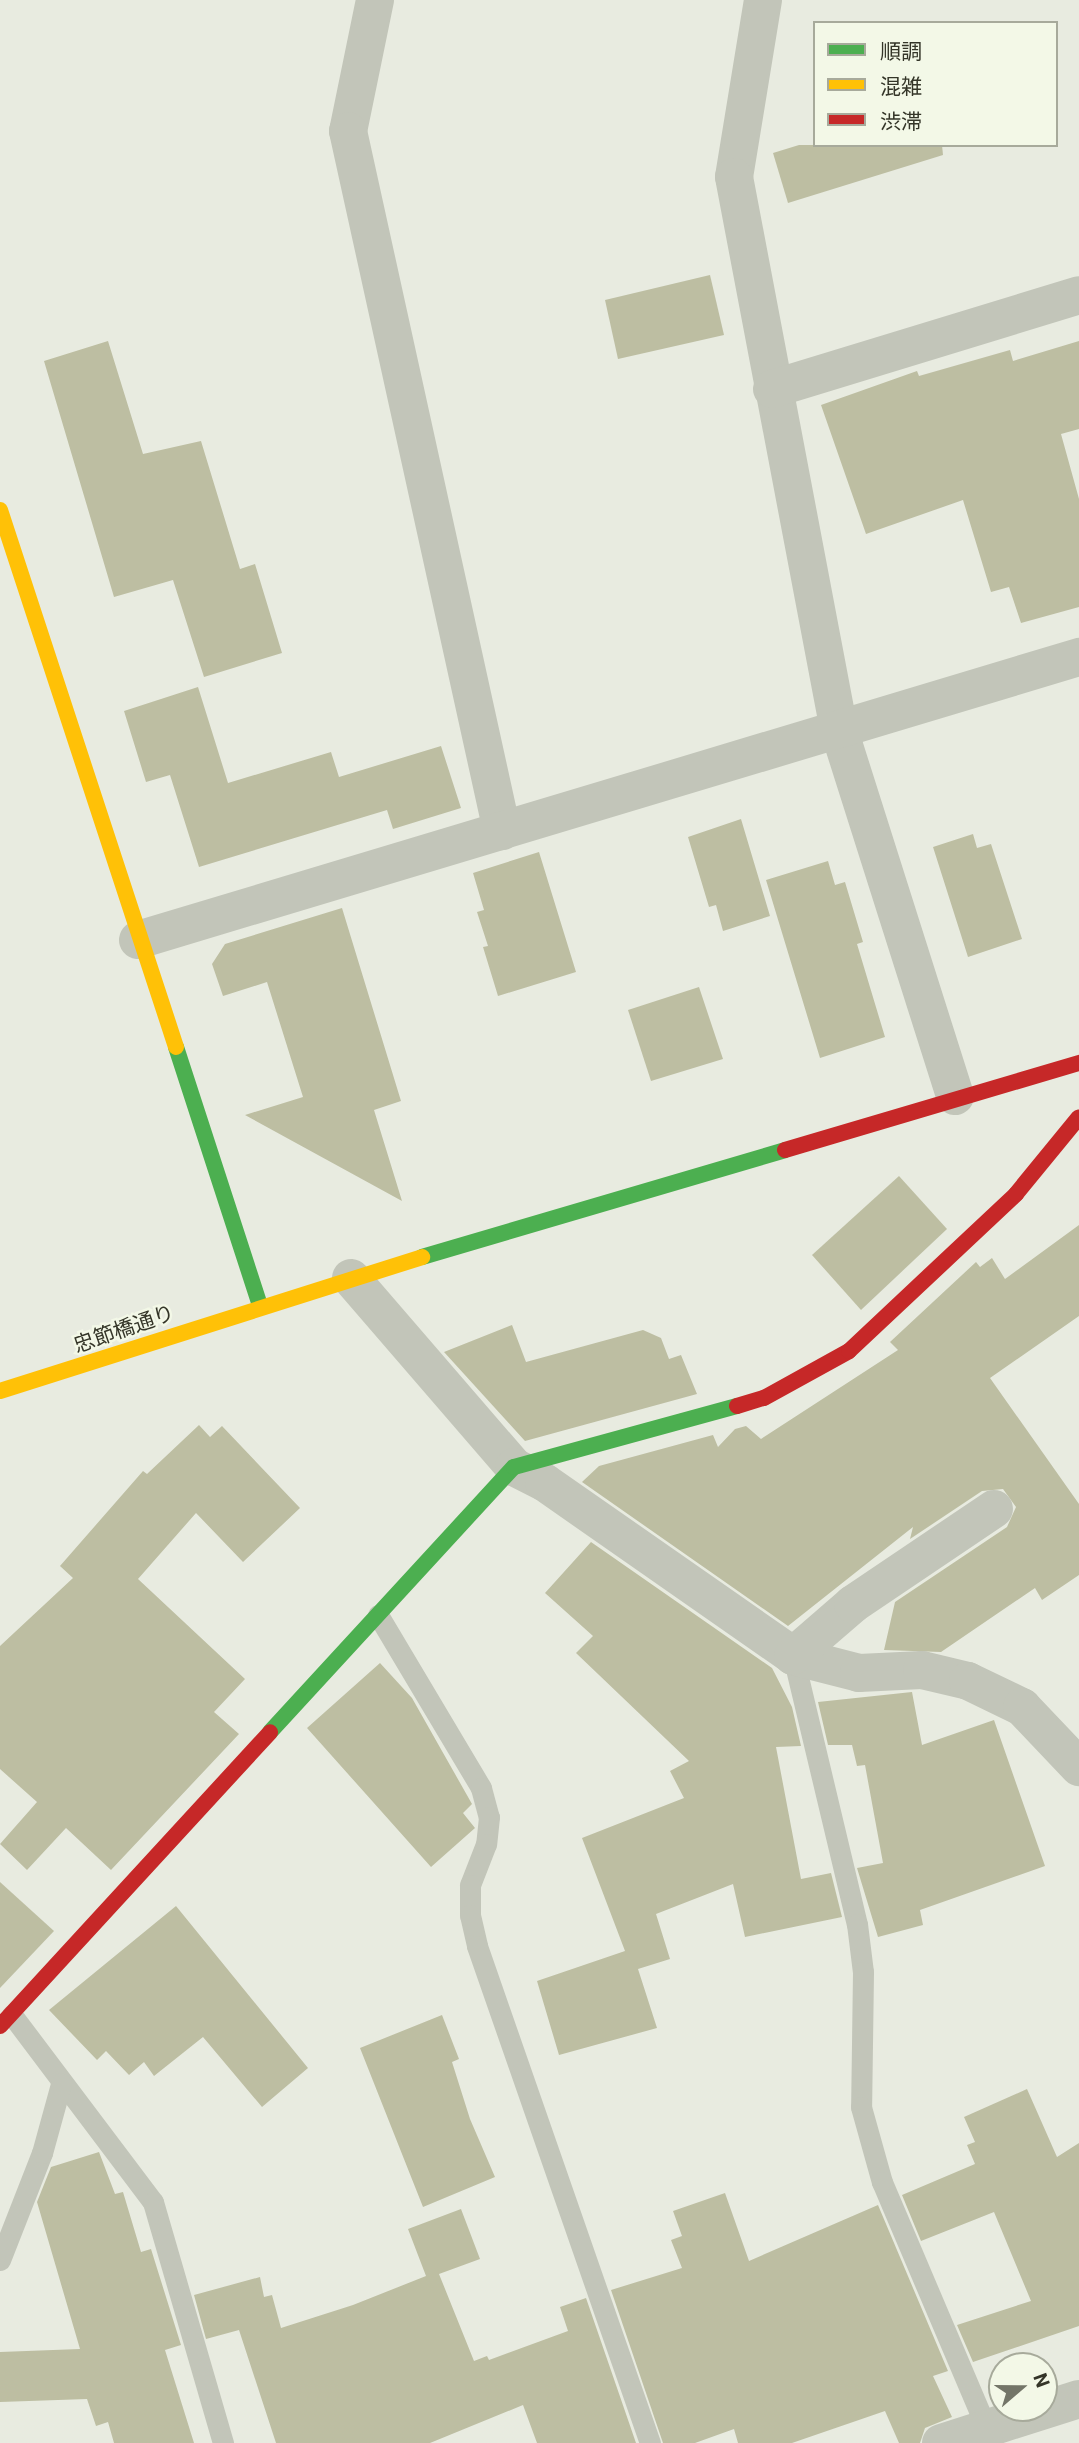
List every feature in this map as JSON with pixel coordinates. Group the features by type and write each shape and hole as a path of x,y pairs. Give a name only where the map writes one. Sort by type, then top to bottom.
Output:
{"street":[{"path":"375,0 348,131 502,831"},
{"path":"764,0 734,177 839,730 955,1096"},
{"path":"772,388 1079,295"},
{"path":"0,510 138,940 260,1305"},
{"path":"138,940 1079,657"},
{"name":"忠節橋通り","path":"0,1391 260,1305 955,1096 1079,1063"},
{"path":"6,2021 514,1467 764,1398 849,1351 1016,1194 1079,1117"},
{"path":"351,1278 514,1467 544,1482 793,1656 859,1673 922,1670 968,1681 1022,1707 1079,1767"},
{"path":"793,1656 853,1604 994,1509"},
{"path":"941,2443 989,2436 1079,2399"}],"lane":[{"path":"378,1615 481,1788 489,1817 486,1844 470,1885 470,1915 477,1946 650,2443"},
{"path":"793,1656 857,1923 863,1972 860,2107 882,2182 989,2436"},
{"path":"6,2021 134,2170 153,2202 223,2443"},
{"path":"0,2260 42,2153 61,2084"}],"building":[{"path":"799,145 813,145 942,147 943,155 788,203 773,153"},
{"path":"710,275 724,335 618,359 605,300"},
{"path":"108,341 143,454 201,441 240,569 255,564 282,653 204,677 173,580 114,597 44,361"},
{"path":"1079,341 1079,429 1061,434 1079,499 1079,607 1021,623 1009,587 991,592 963,500 866,534 821,405 917,371 919,376 1010,350 1013,361"},
{"path":"198,687 228,783 331,752 339,777 441,746 461,808 393,829 387,810 199,867 170,775 146,782 124,711"},
{"path":"741,819 770,916 723,931 716,905 709,907 688,837"},
{"path":"973,834 977,848 991,844 1022,939 968,957 933,847"},
{"path":"539,852 576,972 498,996 483,947 488,946 477,912 484,910 473,873"},
{"path":"828,861 835,885 845,882 863,942 857,944 885,1037 820,1058 766,880"},
{"path":"342,908 401,1101 374,1110 402,1201 245,1115 303,1097 267,982 223,996 212,964 225,944"},
{"path":"699,987 723,1059 651,1081 628,1010"},
{"path":"899,1176 947,1229 861,1310 812,1255"},
{"path":"1079,1225 1079,1316 990,1378 1079,1504 1079,1575 1042,1600 1035,1588 941,1652 884,1650 895,1602 1007,1527 1016,1507 1003,1489 982,1491 910,1539 913,1527 788,1626 582,1482 599,1466 713,1435 718,1447 735,1429 746,1426 761,1439 898,1350 890,1342 976,1262 980,1267 992,1258 1005,1279"},
{"path":"512,1325 526,1362 643,1330 661,1338 669,1359 681,1355 697,1394 525,1441 444,1352"},
{"path":"199,1425 210,1437 222,1426 300,1508 243,1562 196,1513 138,1579 245,1679 214,1712 239,1734 111,1870 66,1828 27,1870 0,1844 37,1802 0,1769 0,1646 73,1578 60,1566 143,1471 147,1474"},
{"path":"591,1542 772,1668 792,1707 801,1746 776,1747 801,1879 831,1873 842,1917 745,1937 733,1884 656,1914 670,1959 638,1969 657,2028 559,2055 537,1981 625,1951 582,1838 684,1798 670,1771 689,1761 576,1653 593,1636 545,1593"},
{"path":"380,1663 412,1698 472,1804 463,1813 475,1828 431,1867 307,1728"},
{"path":"912,1692 922,1745 994,1720 1045,1866 920,1910 923,1925 878,1937 857,1868 883,1863 865,1765 857,1766 852,1745 828,1745 818,1702"},
{"path":"0,1882 54,1931 0,1988"},
{"path":"176,1906 308,2068 262,2107 203,2037 154,2076 144,2062 129,2075 106,2051 97,2060 49,2010"},
{"path":"442,2015 459,2059 452,2062 470,2119 495,2177 423,2207 360,2048"},
{"path":"1027,2089 1057,2157 1079,2143 1079,2326 1002,2352 988,2352 988,2357 973,2362 957,2325 1031,2301 994,2212 921,2241 902,2195 975,2164 967,2145 975,2142 964,2117"},
{"path":"99,2152 115,2194 123,2192 141,2252 151,2249 181,2345 165,2350 194,2443 114,2443 108,2422 96,2426 87,2399 0,2402 0,2352 80,2349 37,2202 51,2167"},
{"path":"725,2193 749,2261 878,2205 948,2371 933,2376 952,2417 925,2428 920,2443 899,2443 885,2411 792,2443 738,2443 734,2429 695,2443 663,2443 611,2290 682,2268 671,2240 682,2236 673,2211"},
{"path":"461,2209 480,2259 439,2274 474,2361 487,2356 489,2360 568,2331 560,2307 586,2298 636,2443 537,2443 523,2405 430,2443 276,2443 239,2330 206,2339 194,2295 260,2277 264,2297 272,2295 281,2328 353,2305 426,2276 408,2229"}],"traffic: fast":[{"path":"176,1047 260,1305"},
{"path":"422,1257 785,1150"},
{"path":"270,1732 514,1467 737,1406"}],"traffic: slow":[{"path":"0,510 176,1047"},
{"path":"0,1391 422,1257"}],"traffic: jam":[{"path":"785,1150 1079,1063"},
{"path":"737,1406 764,1398 849,1351 1016,1194 1079,1117"},
{"path":"0,2026 270,1732"}]}
